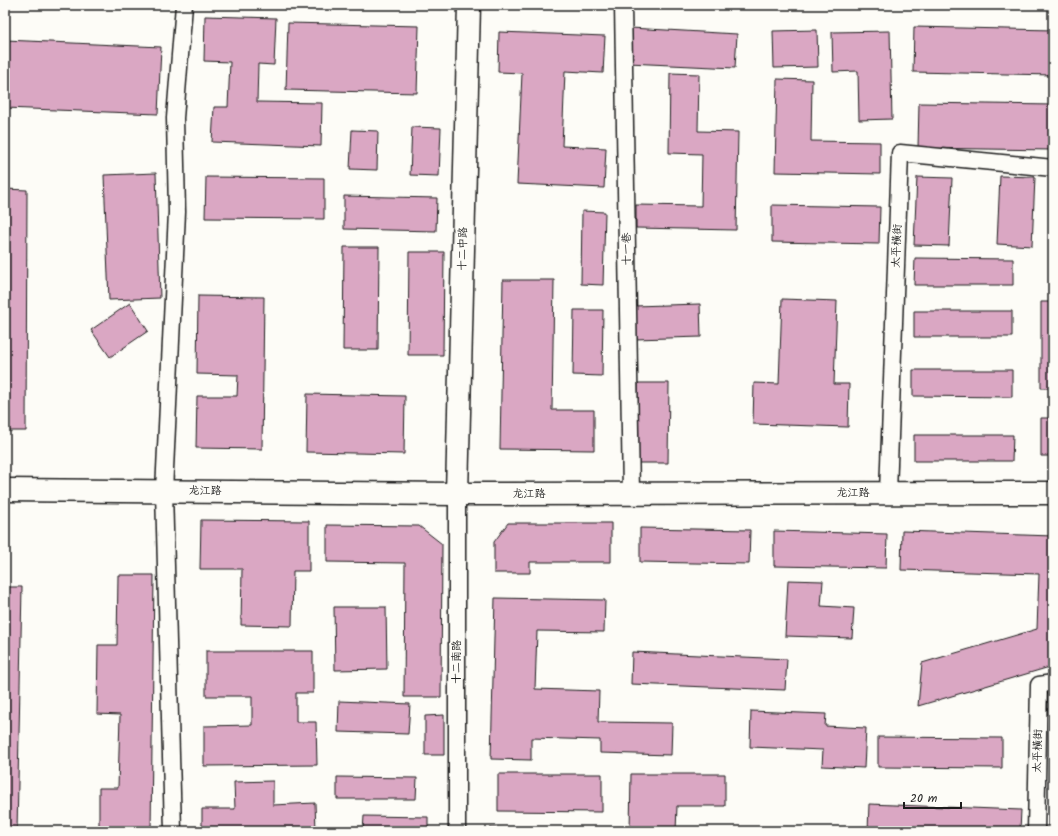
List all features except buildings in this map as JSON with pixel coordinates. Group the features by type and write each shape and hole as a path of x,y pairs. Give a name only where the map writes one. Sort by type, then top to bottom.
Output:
{"street":[{"path":"172,831 164,491 177,212 175,118 184,5"},
{"name":"十二中路","path":"457,494 469,5"},
{"name":"十一巷","path":"624,5 631,493"},
{"name":"太平横街","path":"888,493 900,153 1053,168"},
{"name":"龙江路","path":"5,490 457,494 1053,493"},
{"name":"十二南路","path":"457,494 457,831"},
{"name":"太平横街","path":"1036,831 1039,685 1053,683"}]}
